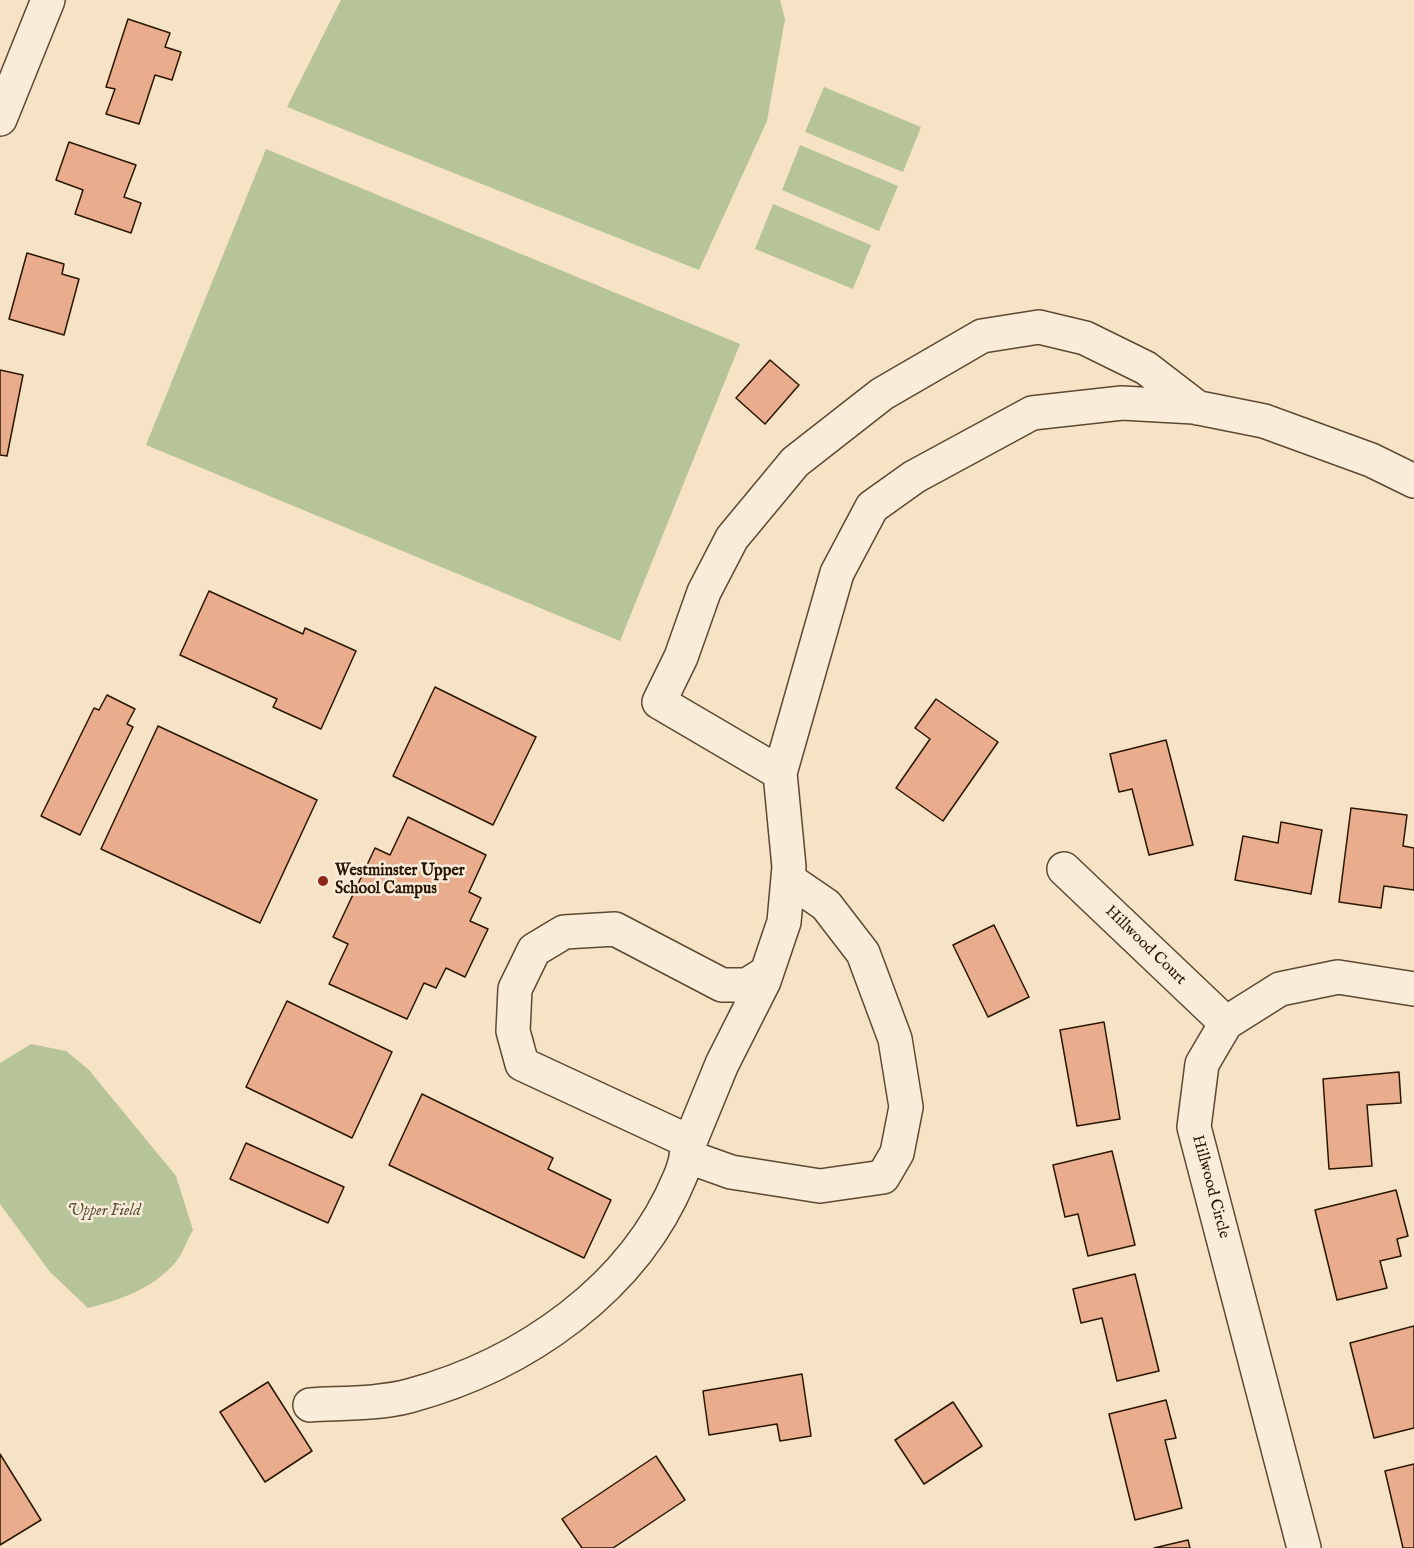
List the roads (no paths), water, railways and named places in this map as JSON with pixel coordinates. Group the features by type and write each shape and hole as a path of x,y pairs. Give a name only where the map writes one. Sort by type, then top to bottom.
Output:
{"street":[{"path":"0,120 48,0"},
{"path":"780,773 659,702 681,657 704,592 732,538 795,462 882,394 982,336 1039,327 1085,338 1146,368 1198,408"},
{"path":"310,1405 408,1396 500,1361 565,1323 617,1276 650,1231 681,1176 688,1149 722,1064 766,973 784,922 789,867 780,773 837,573 872,507 914,477 1032,413 1122,403 1198,408 1264,421 1371,460 1414,482"},
{"name":"Hillwood Court","path":"1064,869 1226,1023"},
{"path":"766,973 747,985 722,985 615,928 564,932 534,950 515,989 513,1031 522,1064 731,1172 820,1186 883,1177 897,1153 906,1107 895,1039 863,953 826,905 788,879"},
{"name":"Hillwood Circle","path":"1304,1548 1194,1127 1202,1064 1226,1023 1280,989 1338,977 1414,989"}],"place":[{"name":"Westminster Upper School Campus","path":"323,881"}],"park label":[{"name":"Upper Field","path":"104,1212"}]}
